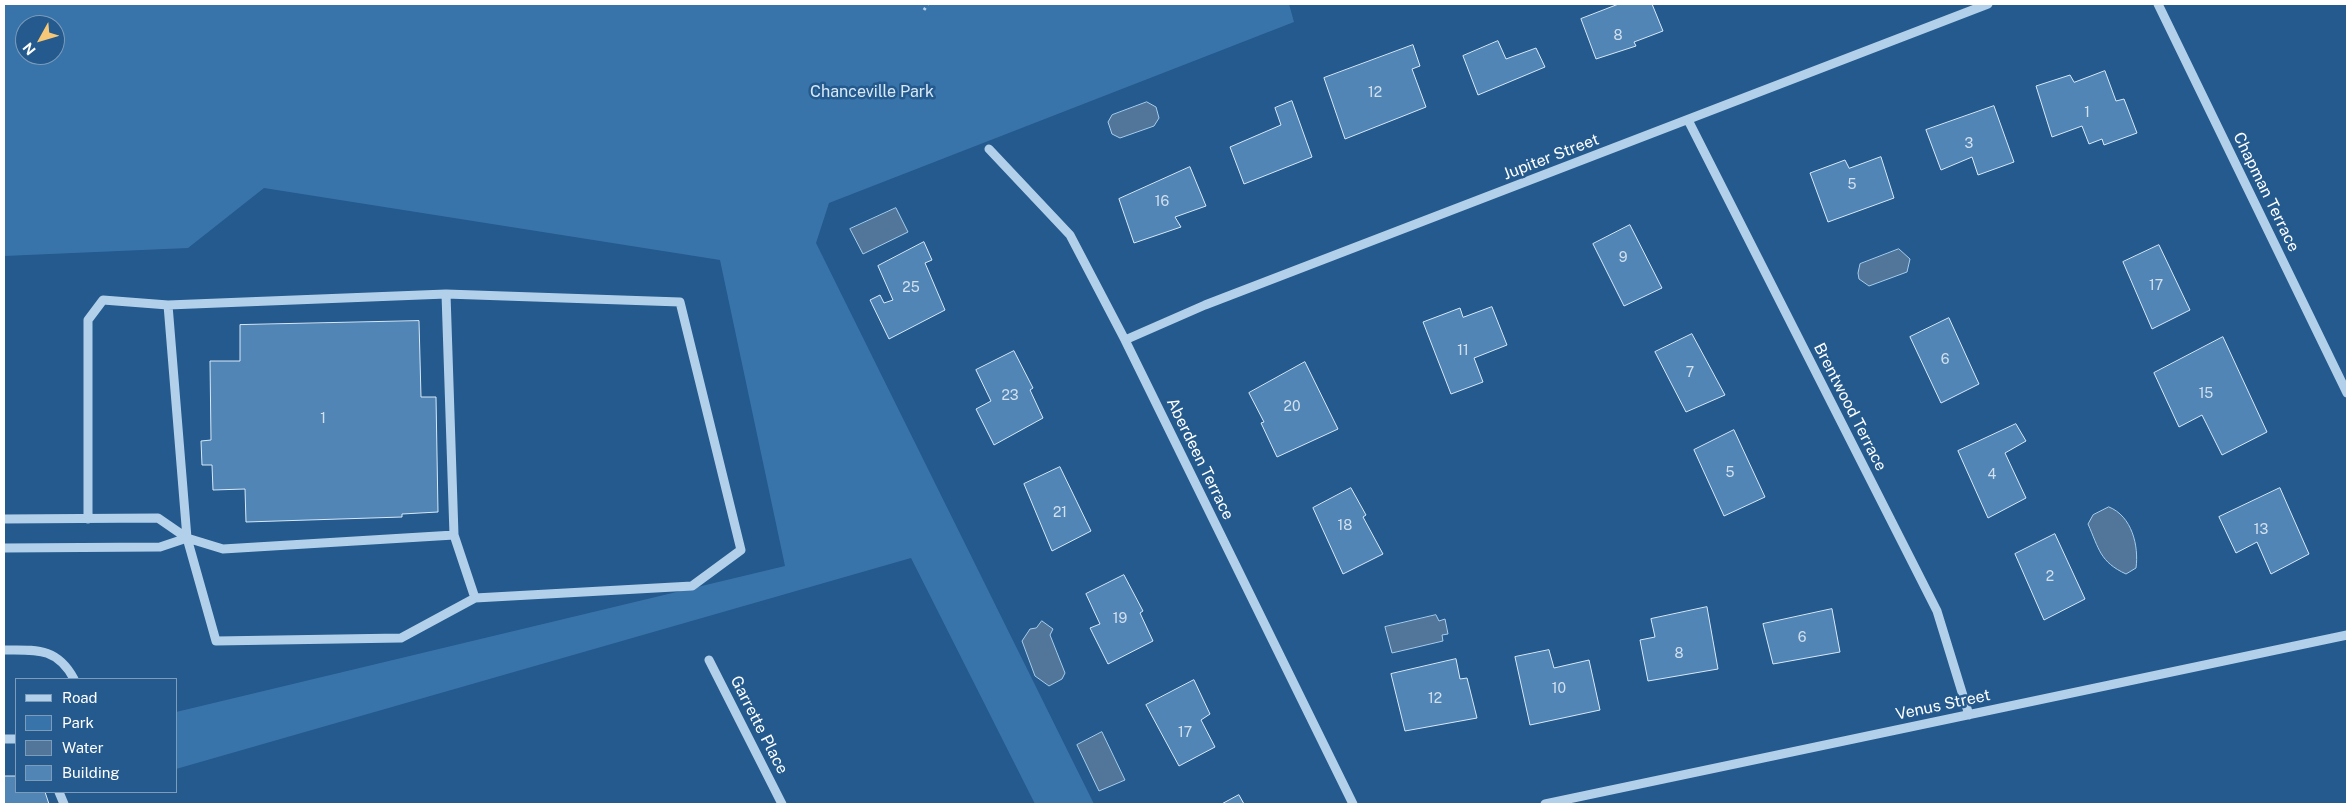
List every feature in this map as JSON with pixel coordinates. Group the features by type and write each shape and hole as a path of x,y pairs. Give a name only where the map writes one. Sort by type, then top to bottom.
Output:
{"street":[{"name":"Jupiter Street","path":"1125,340 1205,305 1988,4"},
{"name":"Chapman Terrace","path":"2158,4 2347,393"},
{"name":"Brentwood Terrace","path":"1688,120 1937,611 1968,715"},
{"name":"Aberdeen Terrace","path":"990,149 1070,235 1125,340 1353,804"},
{"path":"446,294 454,535 475,598"},
{"path":"88,519 88,320 102,300 168,305 446,294 680,302 741,550 692,586 475,598 401,638 216,641 187,538 168,305"},
{"path":"4,519 158,518 187,538 223,549 454,535"},
{"path":"4,548 160,547 187,538"},
{"name":"Venus Street","path":"1545,804 2347,635"},
{"path":"4,650 34,650 51,653 61,660 73,678"},
{"name":"Garrette Place","path":"709,660 782,804"}],"path":[{"path":"924,10 928,4"}],"green space":[{"name":"Chanceville Park","path":"4,4 1289,4 1294,22 829,203 816,243 1094,804 1035,804 911,558 178,768 178,712 785,566 720,260 264,188 188,248 4,256"}],"water":[{"path":"1147,102 1156,107 1159,118 1154,126 1120,138 1112,134 1108,122 1112,115"},
{"path":"896,208 908,232 863,254 850,229"},
{"path":"1899,249 1910,259 1907,272 1869,286 1859,279 1860,264"},
{"path":"2109,507 2123,517 2135,541 2136,568 2126,574 2111,565 2101,554 2088,524 2093,515"},
{"path":"1436,615 1439,621 1445,619 1448,634 1442,635 1443,641 1392,653 1385,627"},
{"path":"1042,621 1053,629 1050,635 1065,673 1062,679 1049,686 1035,676 1022,641 1030,629 1036,628"},
{"path":"1102,732 1125,780 1099,791 1077,745"}],"building":[{"path":"1619,4 1652,4 1663,31 1634,42 1636,46 1596,59 1581,19"},
{"path":"1498,41 1506,59 1536,48 1545,67 1478,95 1463,56"},
{"path":"1413,45 1420,66 1412,69 1426,107 1345,139 1324,78"},
{"path":"2105,71 2116,101 2124,99 2137,133 2104,145 2102,139 2089,144 2082,126 2052,137 2036,86 2070,75 2074,82"},
{"path":"1292,101 1312,157 1244,184 1230,147 1281,125 1275,108"},
{"path":"1994,106 2014,162 1978,175 1972,157 1941,170 1926,130"},
{"path":"1881,157 1894,198 1828,222 1810,173 1845,160 1849,168"},
{"path":"1190,167 1206,206 1175,217 1181,227 1134,243 1119,199"},
{"path":"1630,225 1662,288 1624,306 1593,244"},
{"path":"924,242 932,260 925,263 945,310 889,339 870,300 880,295 884,303 893,300 878,266"},
{"path":"2159,245 2190,310 2152,329 2123,262"},
{"path":"1492,307 1507,345 1474,358 1483,382 1451,394 1423,322 1460,308 1463,317"},
{"path":"1949,318 1979,384 1941,403 1910,337"},
{"path":"419,321 421,397 436,397 438,512 402,514 402,517 246,522 245,489 213,490 212,465 202,465 201,441 211,440 210,361 240,361 240,325"},
{"path":"1692,334 1725,395 1686,412 1655,352"},
{"path":"2223,337 2267,432 2222,455 2202,415 2179,427 2154,373"},
{"path":"1014,351 1033,388 1030,390 1043,418 994,445 976,409 991,401 976,370"},
{"path":"1305,362 1338,429 1277,457 1261,423 1264,422 1249,393"},
{"path":"2016,424 2026,441 2005,453 2026,498 1988,518 1958,451"},
{"path":"1734,430 1765,497 1724,516 1694,450"},
{"path":"1060,467 1091,531 1052,551 1024,484"},
{"path":"1351,488 1366,515 1363,517 1383,554 1343,574 1313,508"},
{"path":"2280,488 2309,554 2271,574 2257,542 2236,553 2219,517"},
{"path":"2055,534 2085,599 2044,620 2015,554"},
{"path":"1124,575 1143,611 1140,613 1153,641 1108,664 1090,628 1100,624 1086,594"},
{"path":"1707,607 1718,669 1648,681 1640,640 1655,637 1651,619"},
{"path":"1832,609 1840,652 1773,664 1763,624"},
{"path":"1549,650 1554,668 1589,660 1600,710 1530,725 1515,657"},
{"path":"1456,659 1460,679 1467,678 1477,718 1405,731 1391,674"},
{"path":"1194,680 1210,714 1201,720 1215,747 1179,766 1146,705"},
{"path":"4,776 15,776 15,793 45,793 49,804 4,804"},
{"path":"1239,795 1244,804 1222,804"}]}
